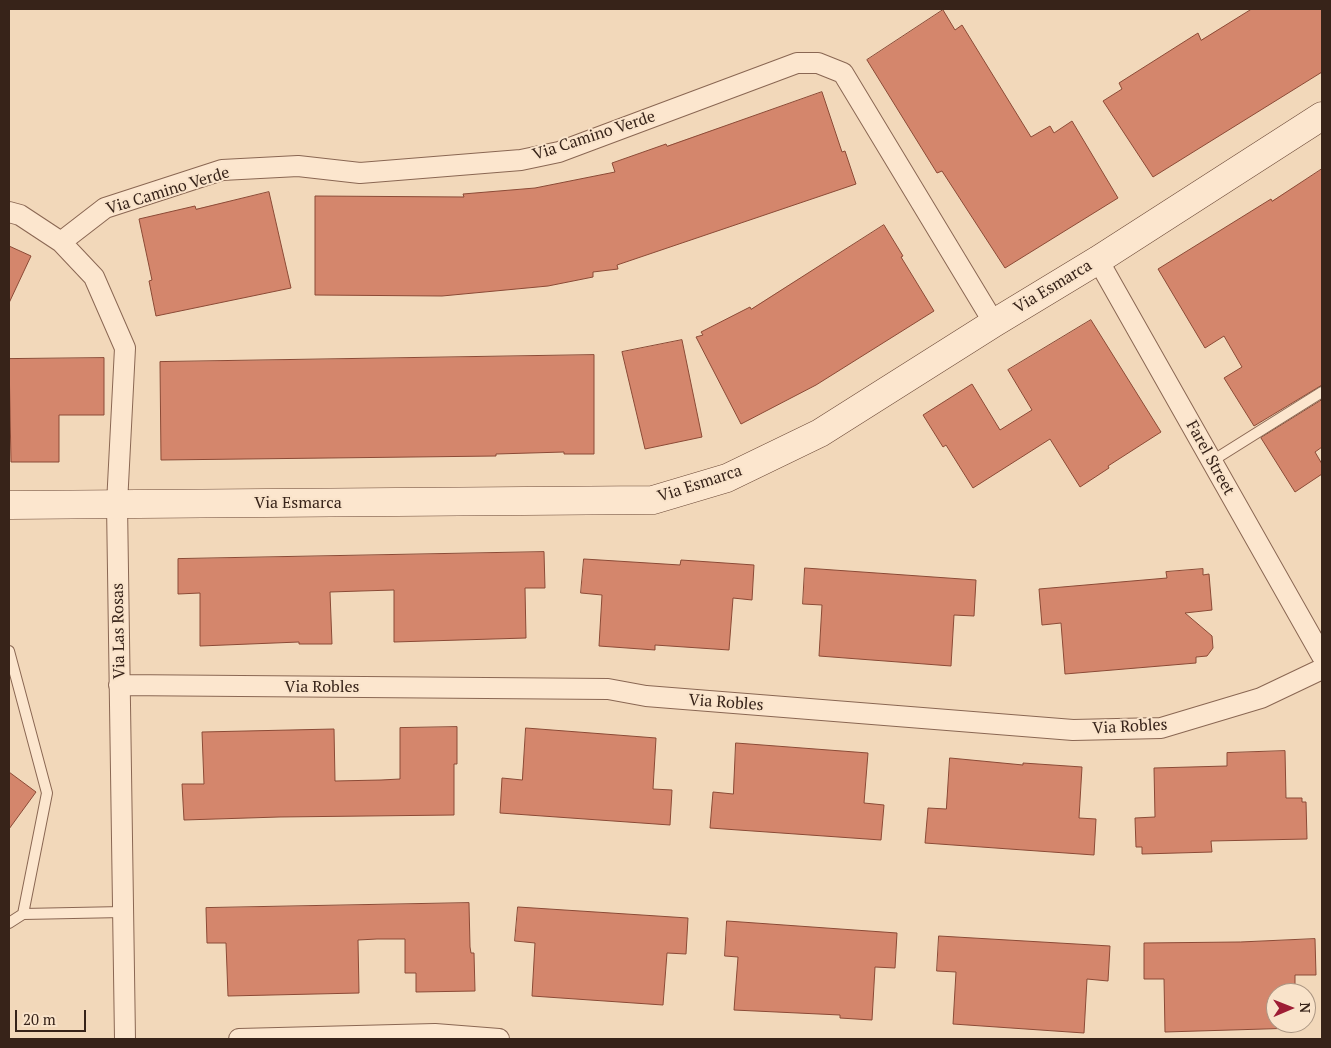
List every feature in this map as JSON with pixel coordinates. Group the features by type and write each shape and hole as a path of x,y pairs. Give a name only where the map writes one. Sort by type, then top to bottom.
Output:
{"street":[{"name":"Via Camino Verde","path":"61,242 105,208 222,170 298,166 360,173 521,160 559,152 797,63 818,63 843,73 994,322"},
{"name":"Via Esmarca","path":"9,506 653,500 727,478 820,433 994,322 1098,260 1322,116"},
{"name":"Via Las Rosas","path":"9,212 20,215 61,242 94,277 125,348 117,504 125,1039"},
{"name":"Farel Street","path":"1098,260 1322,656"},
{"name":"Via Robles","path":"119,685 608,689 646,696 1083,730 1161,728 1261,698 1322,669"},
{"path":"239,1039 435,1034 498,1039"}],"lane":[{"path":"1212,461 1322,392"},
{"path":"9,651 46,793 23,914"},
{"path":"9,923 23,914 123,912"}],"building":[{"path":"1252,9 1322,9 1322,72 1153,177 1103,101 1122,89 1119,83 1198,33 1201,40"},
{"path":"943,10 955,30 962,25 1031,137 1050,126 1054,133 1072,121 1118,198 1005,268 942,171 937,173 867,60"},
{"path":"822,92 842,152 845,151 856,184 617,265 618,269 593,272 593,277 548,286 442,296 315,295 315,196 464,197 463,194 535,188 615,172 612,163 666,144 667,146"},
{"path":"1322,169 1322,385 1254,426 1224,378 1242,367 1224,336 1205,348 1158,269"},
{"path":"269,192 291,288 156,316 149,281 152,280 139,219 195,206 196,209"},
{"path":"884,225 934,311 816,385 741,424 696,337 703,335 701,332 750,307 751,309"},
{"path":"9,246 31,256 9,303"},
{"path":"1091,320 1161,432 1108,466 1109,468 1080,487 1050,439 973,488 946,445 943,447 923,415 972,384 1000,430 1032,410 1008,370"},
{"path":"682,340 702,437 645,449 622,352"},
{"path":"594,355 594,454 564,454 564,452 496,454 496,456 161,460 160,362"},
{"path":"104,358 104,415 59,415 59,462 11,462 9,359"},
{"path":"1322,400 1322,447 1315,452 1322,464 1322,474 1295,492 1261,438"},
{"path":"544,552 545,588 525,588 526,638 394,642 394,590 330,592 332,644 299,644 299,642 200,646 200,593 178,594 178,559"},
{"path":"584,559 680,565 681,560 754,565 752,600 733,598 729,650 655,645 655,650 599,646 602,595 581,593"},
{"path":"805,568 976,580 974,616 954,615 951,666 819,656 822,605 803,604"},
{"path":"1203,569 1203,575 1209,574 1212,610 1185,613 1212,636 1213,648 1207,656 1196,657 1196,663 1065,674 1061,623 1042,625 1039,589 1167,578 1166,572"},
{"path":"457,727 457,764 454,764 454,815 184,820 182,784 204,784 202,732 334,729 335,781 400,779 400,728"},
{"path":"526,728 656,738 653,789 672,790 670,825 500,813 502,778 522,780"},
{"path":"736,743 868,753 864,803 884,805 881,840 710,828 713,792 733,794"},
{"path":"1285,751 1286,798 1302,798 1302,802 1306,802 1307,839 1211,841 1212,852 1142,854 1142,847 1136,847 1135,818 1155,817 1154,768 1227,766 1227,753"},
{"path":"950,758 1023,765 1023,763 1082,767 1079,818 1096,819 1094,855 925,843 928,808 946,809"},
{"path":"9,772 36,792 9,829"},
{"path":"469,903 470,947 471,953 474,953 475,991 416,992 416,973 405,973 405,939 377,939 358,940 359,993 228,996 226,943 207,943 206,908"},
{"path":"518,907 688,918 686,954 667,953 663,1005 532,996 535,943 515,941"},
{"path":"727,921 897,933 895,968 875,967 872,1020 840,1018 840,1015 734,1010 738,957 725,956"},
{"path":"939,936 1110,946 1108,981 1087,979 1084,1033 953,1024 956,972 937,971"},
{"path":"1315,939 1316,975 1295,975 1295,983 1266,983 1266,1029 1165,1032 1164,979 1144,979 1144,943"}]}
